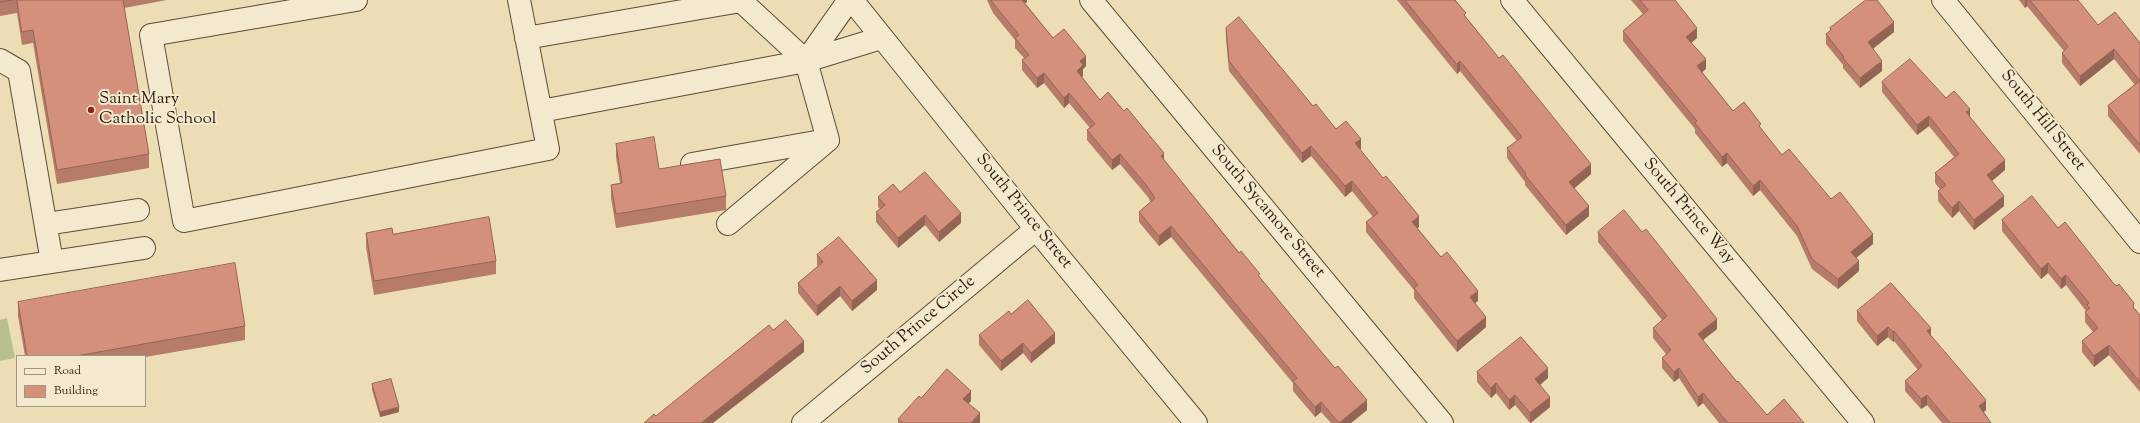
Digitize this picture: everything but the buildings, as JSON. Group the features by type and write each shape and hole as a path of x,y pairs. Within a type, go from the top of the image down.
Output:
{"street":[{"path":"356,0 151,35 184,221 548,149 519,0"},
{"path":"806,61 850,0"},
{"name":"South Prince Street","path":"850,0 1196,423"},
{"name":"South Sycamore Street","path":"1091,0 1442,423"},
{"name":"South Prince Way","path":"1512,0 1864,423"},
{"name":"South Hill Street","path":"1943,0 2140,242"},
{"path":"526,38 741,1 806,61 828,140"},
{"path":"541,111 806,61 882,38"},
{"path":"0,60 18,71 52,262"},
{"path":"692,164 828,140"},
{"path":"728,224 828,140"},
{"path":"46,224 138,210"},
{"name":"South Prince Circle","path":"803,423 1036,229"},
{"path":"0,270 144,248"}],"green space":[{"path":"7,318 15,358 0,361 0,320"}],"place":[{"name":"Saint Mary Catholic School","path":"91,110"}]}
